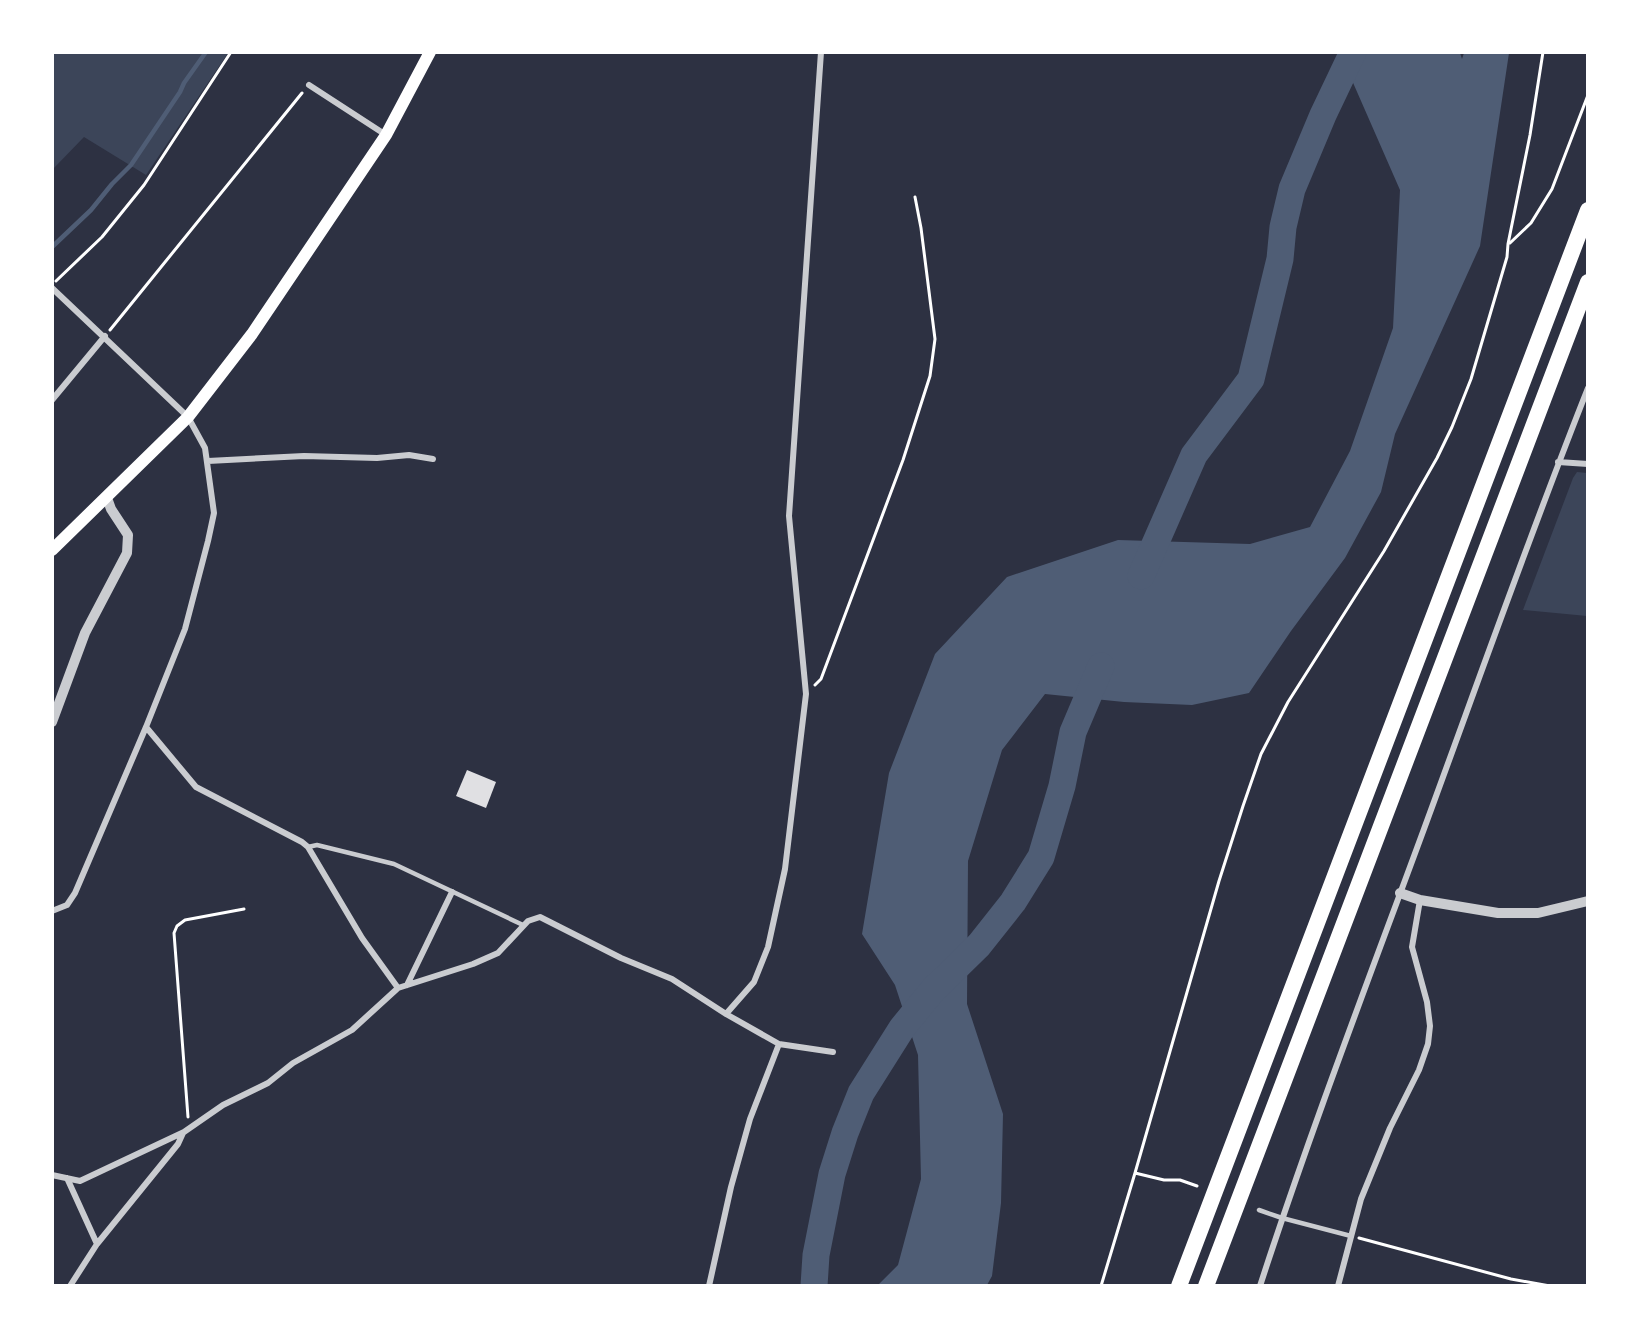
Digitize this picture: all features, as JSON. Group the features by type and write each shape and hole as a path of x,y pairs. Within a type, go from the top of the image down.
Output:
{"highway":[{"path":"1179,1286 1587,210"},
{"path":"1206,1286 1587,282"}],"main road":[{"path":"52,550 188,417 252,334 386,135 430,52"}],"street":[{"path":"726,1014 754,982 768,947 785,869 806,694 789,516 821,52"},
{"path":"309,85 386,135"},
{"path":"52,287 188,417 206,448 214,513 185,629 146,727 75,893 67,904 52,911"},
{"path":"52,400 105,336"},
{"path":"1260,1286 1282,1218 1400,893 1587,388"},
{"path":"208,461 304,456 376,458 409,455 433,459"},
{"path":"1558,462 1587,464"},
{"path":"52,722 85,633 127,553 128,535 111,509 107,498"},
{"path":"146,727 196,787 308,847 362,938 398,988"},
{"path":"407,985 452,892"},
{"path":"1400,893 1420,900 1498,912 1538,913 1587,901"},
{"path":"1338,1286 1361,1199 1390,1128 1419,1070 1428,1044 1430,1026 1427,1002 1412,947 1420,900"},
{"path":"52,1175 81,1181 186,1130 223,1105 268,1083 293,1063 352,1030 398,988 473,964 498,953 528,921 540,917 621,958 672,979 726,1014 779,1044 833,1052"},
{"path":"709,1286 731,1187 750,1119 779,1044"},
{"path":"70,1286 97,1244 178,1144 186,1130"},
{"path":"67,1178 97,1244"}],"lane":[{"path":"308,847 317,845 394,864 524,925"},
{"path":"1259,1210 1351,1236"}],"path":[{"path":"52,287 102,237 144,185 231,52"},
{"path":"1101,1286 1219,881 1261,754 1288,702 1384,551 1437,458 1471,379 1504,273 1543,52"},
{"path":"105,336 309,85"},
{"path":"1508,244 1531,223 1552,189 1587,95"},
{"path":"806,694 821,679 887,503 930,376 935,339 915,197"},
{"path":"186,1130 174,933 177,926 186,920 244,909"},
{"path":"1135,1173 1164,1180 1180,1180 1197,1186"},
{"path":"1351,1236 1511,1279 1550,1286"}],"shaded area":[{"path":"53,52 228,53 146,175 84,137 53,169"},
{"path":"1340,53 1460,53 1462,59 1464,53 1509,53 1480,246 1395,434 1381,492 1345,558 1249,693 1192,705 1124,702 1045,694 1002,750 968,861 967,1004 1003,1114 1001,1203 992,1276 987,1285 878,1285 898,1265 921,1179 918,1055 895,985 862,934 889,773 935,654 1007,577 1118,540 1250,544 1310,527 1350,451 1393,328 1400,190"},
{"path":"1577,472 1587,473 1587,616 1523,610 1573,478"}],"building":[{"path":"467,770 496,782 486,808 456,796"}],"waterway":[{"path":"52,247 91,210 131,165 206,52"},
{"path":"1141,576 1194,455 1251,379 1280,259 1283,227 1292,189 1353,52"},
{"path":"814,1286 816,1255 832,1174 861,1093 902,1028 933,990 979,945 1013,902 1041,857 1062,786 1073,732 1101,666"}]}
